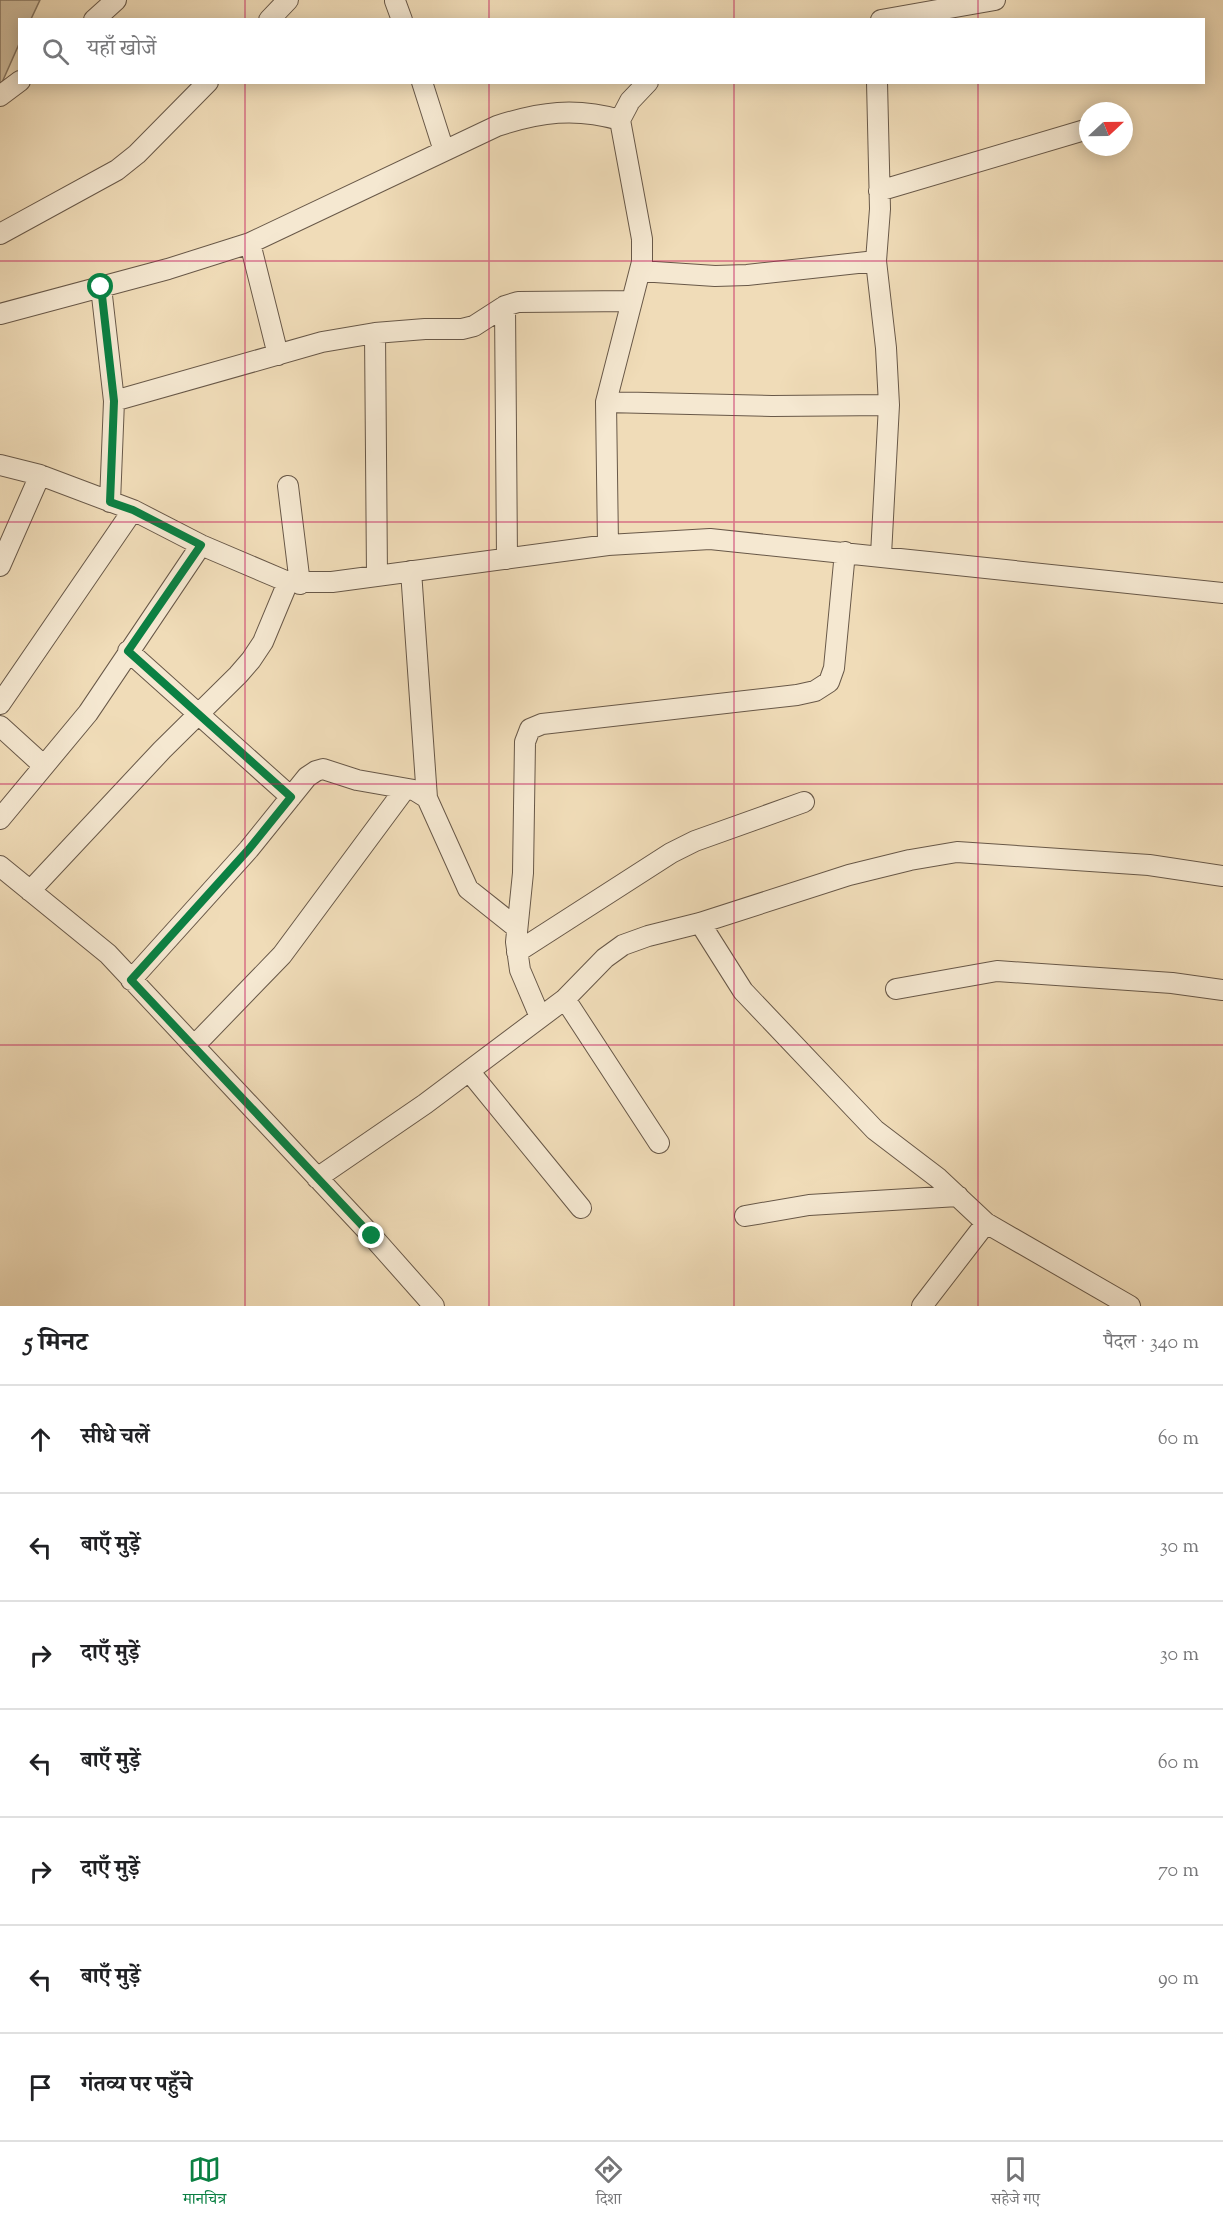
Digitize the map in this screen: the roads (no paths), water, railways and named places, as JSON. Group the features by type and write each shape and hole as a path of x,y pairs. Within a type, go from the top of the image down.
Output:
{"street":[{"path":"96,18 116,0"},
{"path":"271,18 288,0"},
{"path":"396,0 401,18"},
{"path":"892,18 995,0"},
{"path":"0,96 18,82"},
{"path":"0,234 117,170 137,154 206,84"},
{"path":"423,84 444,151"},
{"path":"608,545 606,402 642,262 642,239 620,120 630,101 646,84"},
{"path":"877,84 879,191 876,261 886,348 889,405 881,555"},
{"path":"0,314 168,269 250,243 497,126 546,113 595,113 620,120"},
{"path":"879,191 1079,132"},
{"path":"250,243 278,355"},
{"path":"640,271 715,276 747,275 876,261"},
{"path":"101,287 114,401 110,502"},
{"path":"114,401 322,342 375,333 462,329 484,321 506,306 518,302 632,300"},
{"path":"506,306 507,559"},
{"path":"375,333 377,576"},
{"path":"606,402 772,406 889,405"},
{"path":"0,465 40,475 133,510 201,545 294,583 377,576 608,545 710,538 1223,593"},
{"path":"0,566 40,475"},
{"path":"30,891 162,750 238,675 263,642 294,583 288,486"},
{"path":"0,704 133,510"},
{"path":"0,819 88,712 201,545"},
{"path":"540,1017 520,970 516,942 523,873 525,741 530,729 543,724 728,704 815,690 828,682 834,668 845,552"},
{"path":"411,571 427,798 468,889 517,928"},
{"path":"128,651 291,797"},
{"path":"0,726 44,766"},
{"path":"131,980 249,849 307,777 316,771 323,769 357,780 421,793 427,798"},
{"path":"194,1046 282,955 405,789"},
{"path":"517,952 671,853 695,841 804,802"},
{"path":"317,1178 425,1104 565,999 605,958 623,945 648,936 700,923 849,875 910,860 957,852 1149,865 1223,876"},
{"path":"0,866 108,954 434,1306"},
{"path":"700,923 743,991 874,1130 938,1178 986,1223 1130,1306"},
{"path":"896,989 997,971 1172,982 1223,990"},
{"path":"565,999 660,1143"},
{"path":"469,1071 581,1208"},
{"path":"745,1216 809,1205 958,1196"},
{"path":"922,1306 986,1223"}]}
